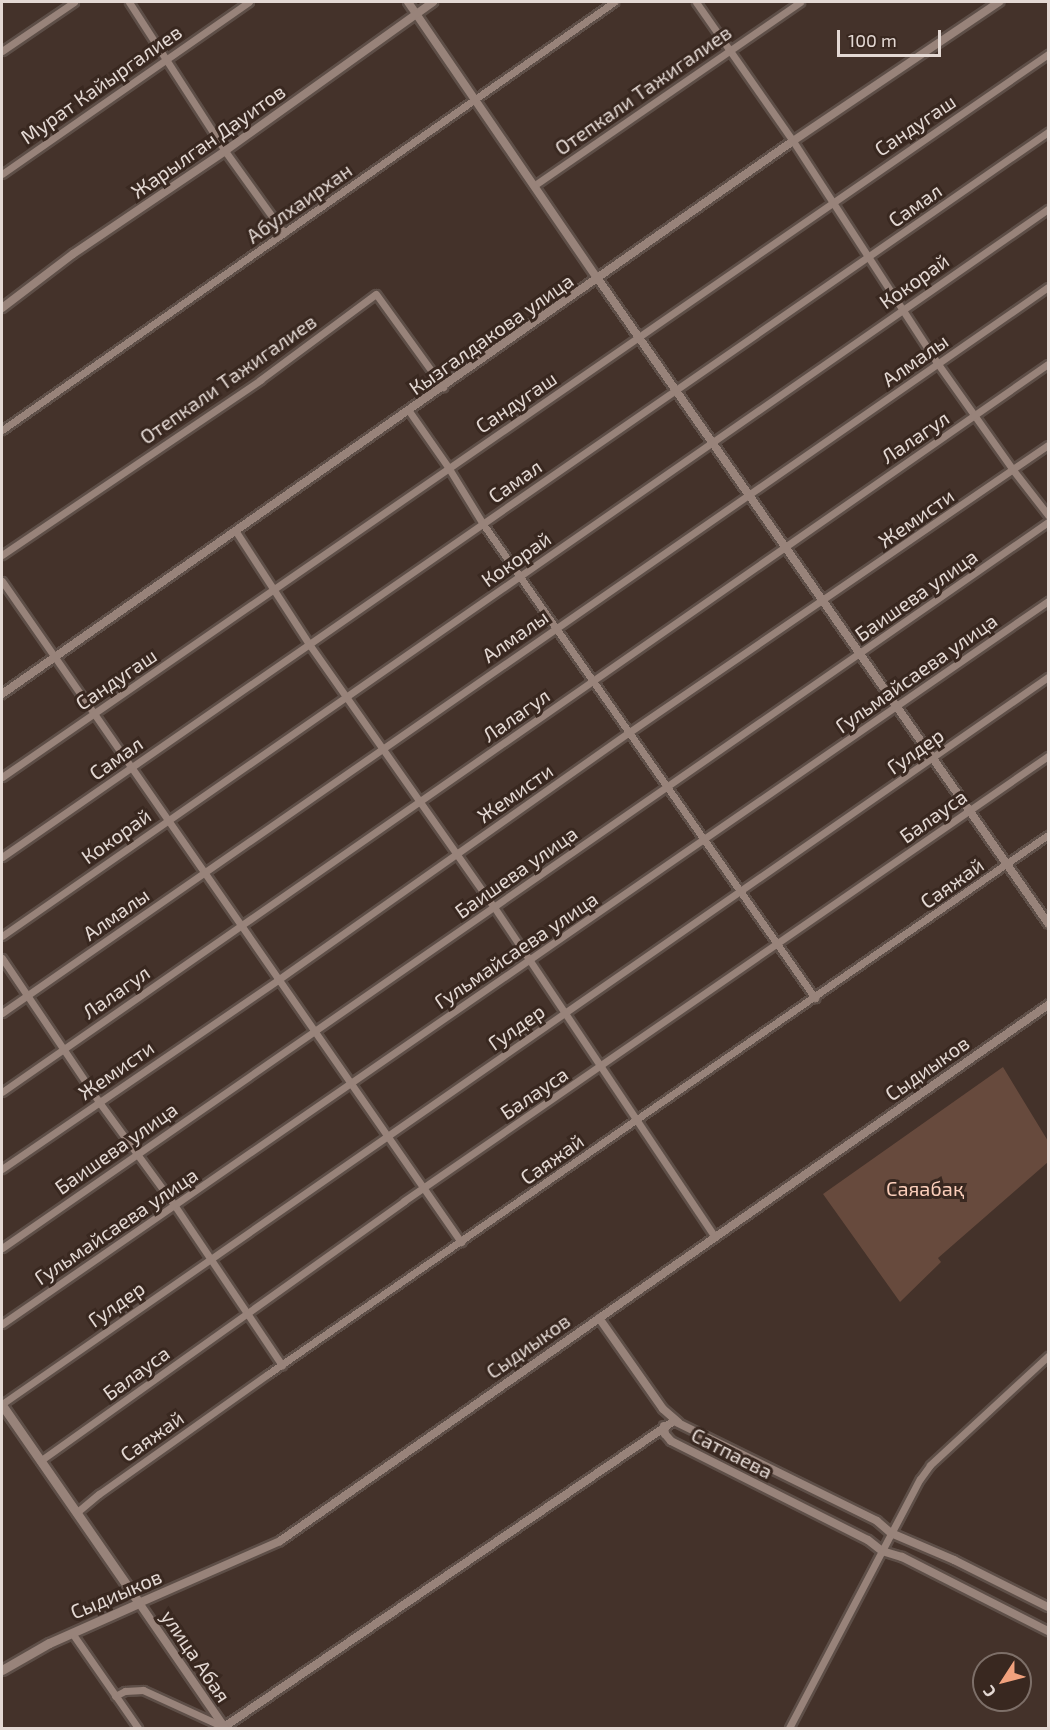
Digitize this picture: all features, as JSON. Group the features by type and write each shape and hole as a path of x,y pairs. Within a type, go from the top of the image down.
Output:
{"main road":[{"path":"2,1405 140,1603"},
{"name":"Сыдиыков","path":"2,1670 28,1654 140,1603"}],"street":[{"path":"2,51 74,2"},
{"path":"129,2 225,151 284,234"},
{"name":"Мурат Кайыргалиев","path":"2,174 249,2"},
{"path":"408,2 639,339 1048,923"},
{"name":"Жарылган Дауитов","path":"2,308 73,255 225,151 433,2"},
{"name":"Абулхаирхан","path":"2,430 614,2"},
{"path":"696,2 793,141 938,364 1048,515"},
{"name":"Отепкали Тажигалиев","path":"535,185 800,2"},
{"name":"Кызгалдакова улица","path":"2,694 793,141 999,2"},
{"name":"Сандугаш","path":"2,777 273,591 448,467 639,339 833,201 1048,54"},
{"name":"Самал","path":"2,858 1048,132"},
{"name":"Кокорай","path":"2,936 711,441 1048,209"},
{"name":"Алмалы","path":"2,1013 1048,288"},
{"name":"Отепкали Тажигалиев","path":"2,555 260,380 376,294 443,387"},
{"name":"Лалагул","path":"2,1092 1048,364"},
{"path":"409,411 519,577 815,998"},
{"name":"Жемисти","path":"2,1169 279,979 628,733 824,602 1048,445"},
{"name":"Баишева улица","path":"2,1248 1048,522"},
{"path":"235,530 273,591 381,750 494,907 715,1237"},
{"path":"2,581 132,766 166,821 242,924 350,1084 461,1242"},
{"name":"Гульмайсаева улица","path":"2,1324 704,841 1048,601"},
{"name":"Гулдер","path":"2,1405 1048,677"},
{"name":"Балауса","path":"40,1461 422,1188 1048,756"},
{"name":"Саяжай","path":"76,1513 99,1494 282,1365 1048,835"},
{"path":"2,958 99,1102 175,1206 282,1365"},
{"name":"Сыдиыков","path":"140,1603 280,1541 1048,1005"},
{"path":"600,1318 663,1409 678,1422"},
{"path":"789,1728 891,1533 930,1465 1048,1356"},
{"path":"115,1696 125,1691 143,1690 225,1728 665,1425 663,1409"},
{"name":"Сатпаева","path":"1048,1607 954,1560 891,1533 877,1521 678,1422 665,1425 665,1434 671,1441 868,1540 882,1551 902,1557 1048,1631"},
{"path":"647,1437 660,1436 671,1441"},
{"name":"улица Абая","path":"140,1603 225,1728"},
{"path":"72,1633 138,1728"}],"green space":[{"name":"Саяабақ","path":"1003,1067 1048,1141 1048,1162 938,1258 941,1262 900,1302 823,1194"}]}
